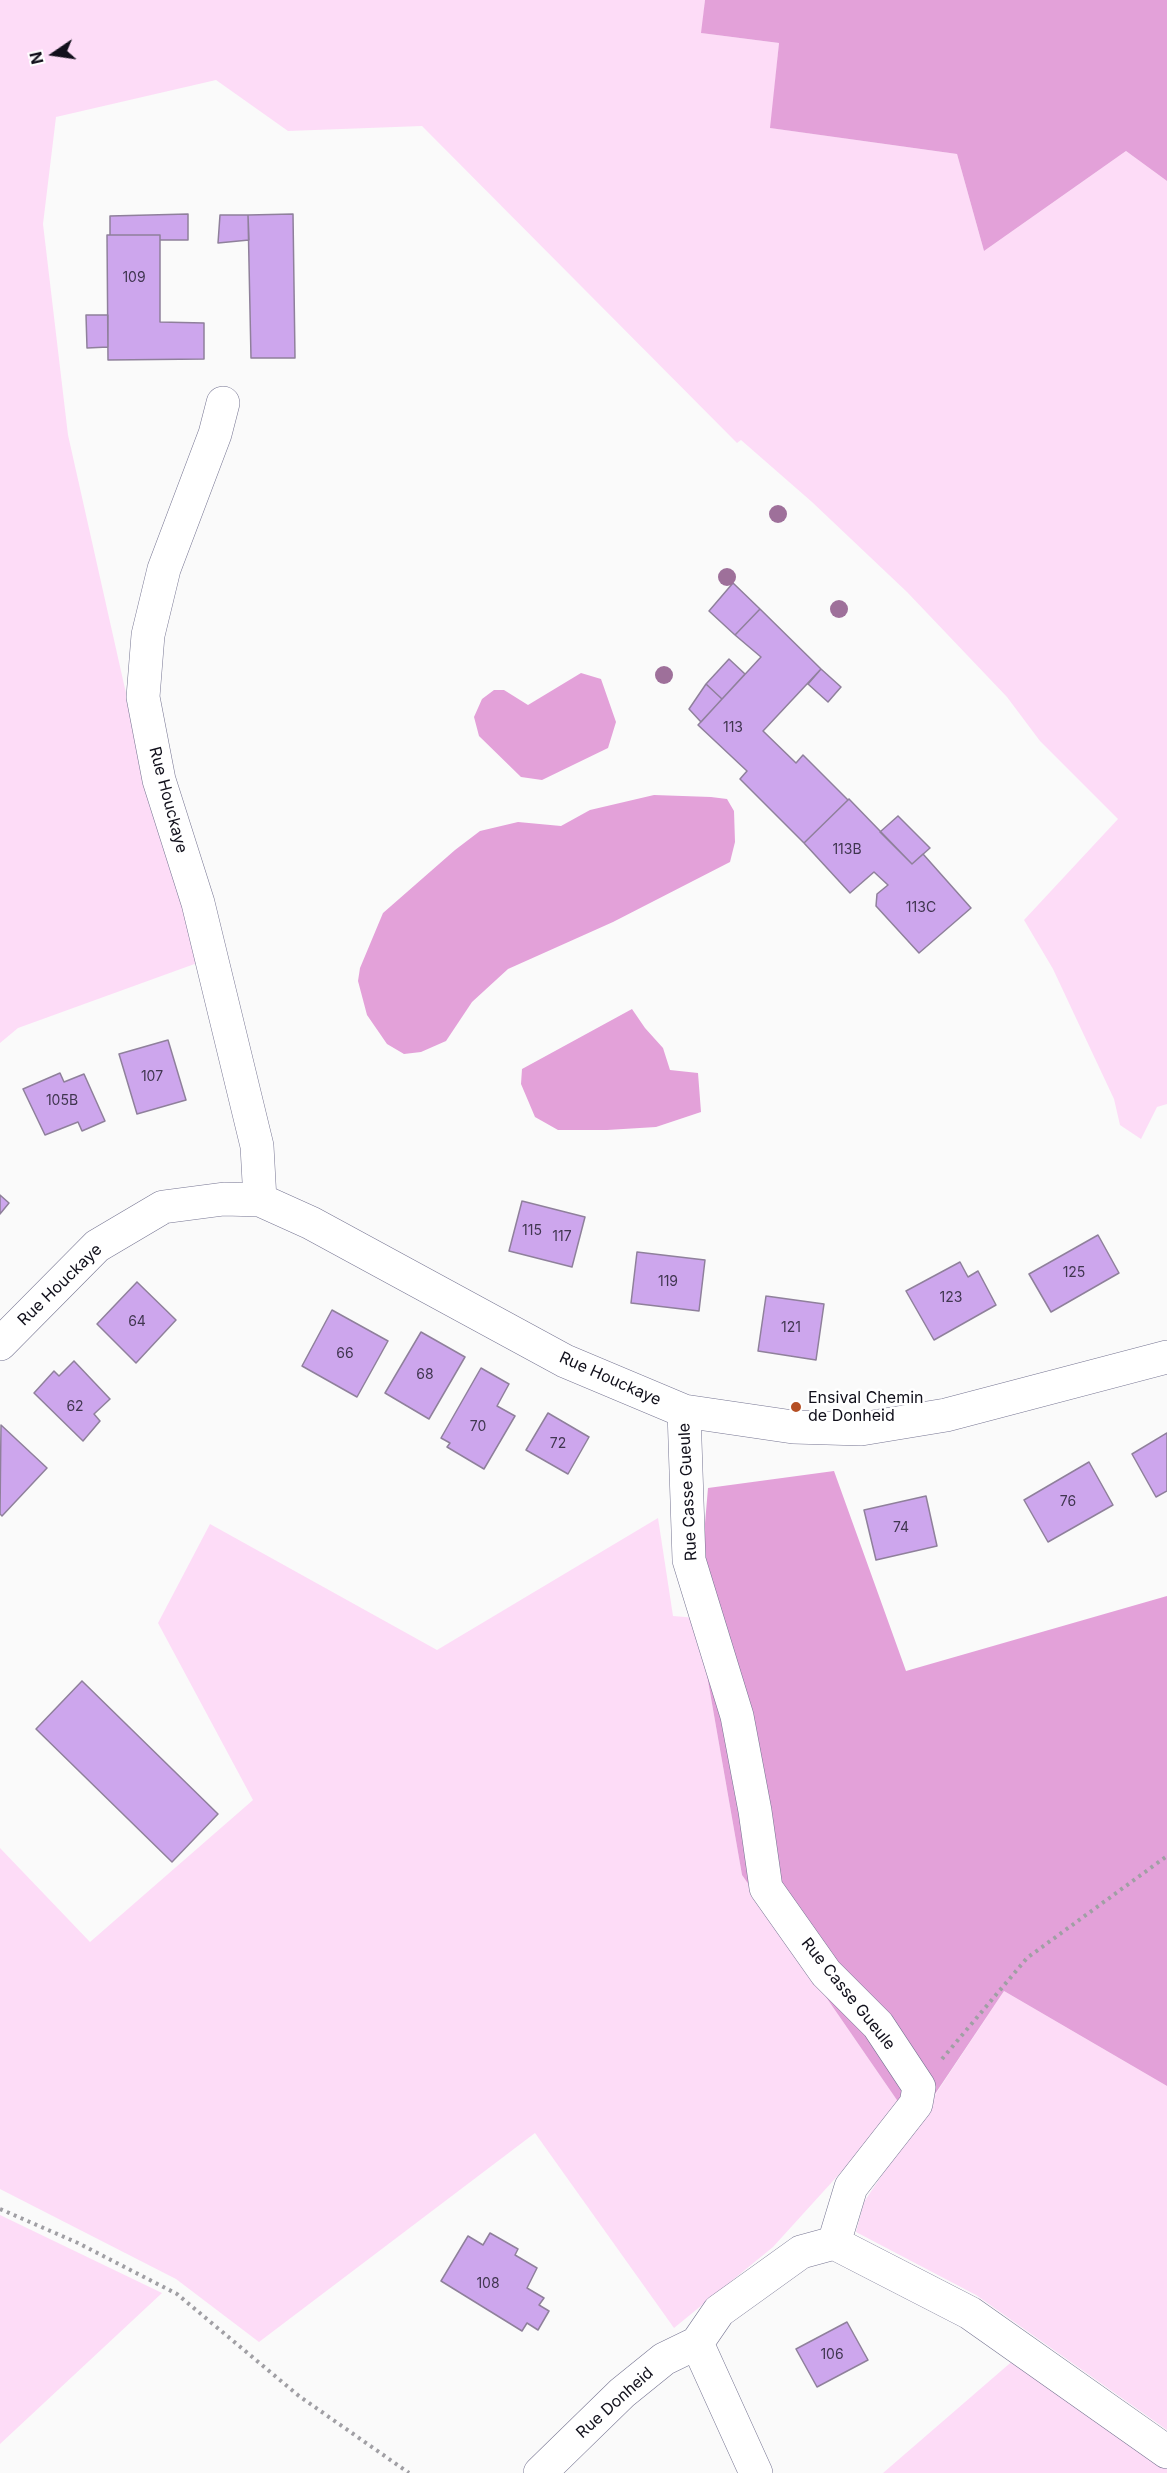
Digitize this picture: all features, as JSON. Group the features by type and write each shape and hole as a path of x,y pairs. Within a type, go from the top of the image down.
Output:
{"street":[{"name":"Rue Houckaye","path":"223,403 215,434 164,569 148,635 143,697 159,780 198,903 257,1146 260,1200"},
{"name":"Rue Houckaye","path":"0,1344 97,1246 163,1207 224,1199 260,1200 311,1223 565,1361 684,1411 793,1427 861,1429 946,1414 1167,1357"},
{"name":"Rue Casse Gueule","path":"684,1411 689,1560 737,1716 766,1888 826,1973 878,2025 919,2086"},
{"path":"919,2086 916,2104 851,2187 834,2243 970,2313 1167,2452"},
{"name":"Rue Donheid","path":"540,2473 622,2393 664,2359 697,2343 719,2311 801,2252 834,2243"},
{"path":"697,2343 756,2473"}],"path":[{"path":"919,2086 1027,1958 1167,1856"},
{"path":"0,2209 78,2243 177,2294 299,2396 409,2473"}],"shaded area":[{"path":"0,0 705,0 702,33 779,43 771,128 957,154 984,251 1126,151 1167,181 1167,1104 1157,1107 1141,1139 1120,1125 1114,1099 1053,969 1024,920 1118,819 1040,741 1007,697 907,592 812,502 741,440 737,443 422,126 288,131 216,80 56,117 43,224 68,435 132,720 200,962 18,1028 0,1043"},
{"path":"705,0 1167,0 1167,181 1126,151 984,251 957,154 770,128 779,43 701,33"},
{"path":"581,673 601,679 616,722 608,748 542,780 521,777 479,736 474,717 482,699 494,690 504,690 528,705"},
{"path":"654,795 727,799 734,811 735,842 730,862 613,922 508,969 472,1002 446,1041 421,1052 404,1054 387,1044 367,1015 358,981 360,968 383,913 480,831 518,822 561,826 590,810"},
{"path":"632,1009 663,1048 670,1070 698,1073 701,1112 656,1127 607,1130 558,1130 535,1117 521,1084 522,1069"},
{"path":"834,1471 906,1671 1167,1596 1167,2086 1004,1991 933,2097 901,2106 742,1875 697,1618 708,1488"},
{"path":"658,1518 673,1616 697,1618 742,1875 901,2106 773,2247 674,2328 535,2133 259,2342 176,2279 0,2189 0,1848 90,1942 253,1800 158,1623 210,1524 437,1650"},
{"path":"1004,1991 1167,2086 1167,2430 976,2295 856,2232 864,2202"},
{"path":"0,2215 162,2293 0,2444"},
{"path":"1016,2358 1167,2467 1167,2473 883,2473"}],"building":[{"path":"188,214 188,240 160,240 160,235 110,235 110,216"},
{"path":"293,214 295,358 251,358 248,215"},
{"path":"220,215 248,215 249,240 218,243"},
{"path":"107,235 160,235 160,322 204,323 204,359 108,360"},
{"path":"86,315 108,315 108,347 87,348"},
{"path":"733,583 760,609 735,635 709,611"},
{"path":"760,609 821,669 763,731 796,763 803,755 848,800 804,843 740,779 747,771 698,725 761,657 735,635"},
{"path":"729,659 745,674 722,699 706,684"},
{"path":"821,669 841,687 828,702 808,684"},
{"path":"706,684 722,699 701,722 689,709"},
{"path":"849,799 912,864 923,854 971,908 919,953 876,906 877,894 888,885 874,872 850,893 804,843"},
{"path":"898,816 930,848 912,864 880,832"},
{"path":"168,1040 186,1100 137,1114 119,1054"},
{"path":"60,1073 64,1082 84,1074 105,1121 82,1131 78,1122 45,1135 23,1089"},
{"path":"0,1195 9,1203 0,1214"},
{"path":"522,1201 585,1217 572,1267 509,1251"},
{"path":"1098,1235 1119,1273 1051,1312 1029,1274"},
{"path":"637,1252 705,1260 699,1311 631,1303"},
{"path":"960,1262 968,1277 978,1271 996,1305 934,1340 906,1291"},
{"path":"137,1282 176,1320 136,1363 97,1324"},
{"path":"766,1296 824,1304 816,1360 758,1351"},
{"path":"332,1310 388,1341 357,1397 302,1366"},
{"path":"421,1332 465,1357 429,1419 385,1393"},
{"path":"74,1361 110,1399 94,1414 100,1421 83,1441 34,1393 54,1371 59,1376"},
{"path":"481,1368 509,1384 497,1406 515,1416 484,1469 447,1447 450,1443 441,1438"},
{"path":"548,1413 589,1437 568,1474 526,1450"},
{"path":"1,1425 47,1468 2,1516 0,1514"},
{"path":"1167,1433 1167,1491 1156,1497 1132,1454"},
{"path":"1089,1462 1113,1505 1048,1542 1024,1500"},
{"path":"926,1496 937,1546 876,1560 864,1510"},
{"path":"82,1681 218,1814 172,1862 36,1729"},
{"path":"490,2233 518,2249 515,2255 537,2268 527,2288 544,2298 539,2305 549,2311 538,2330 527,2323 522,2331 441,2281 468,2236 483,2245"},
{"path":"847,2322 868,2360 817,2387 796,2349"}],"place":[{"name":"Ensival Chemin de Donheid","path":"796,1407"}]}
